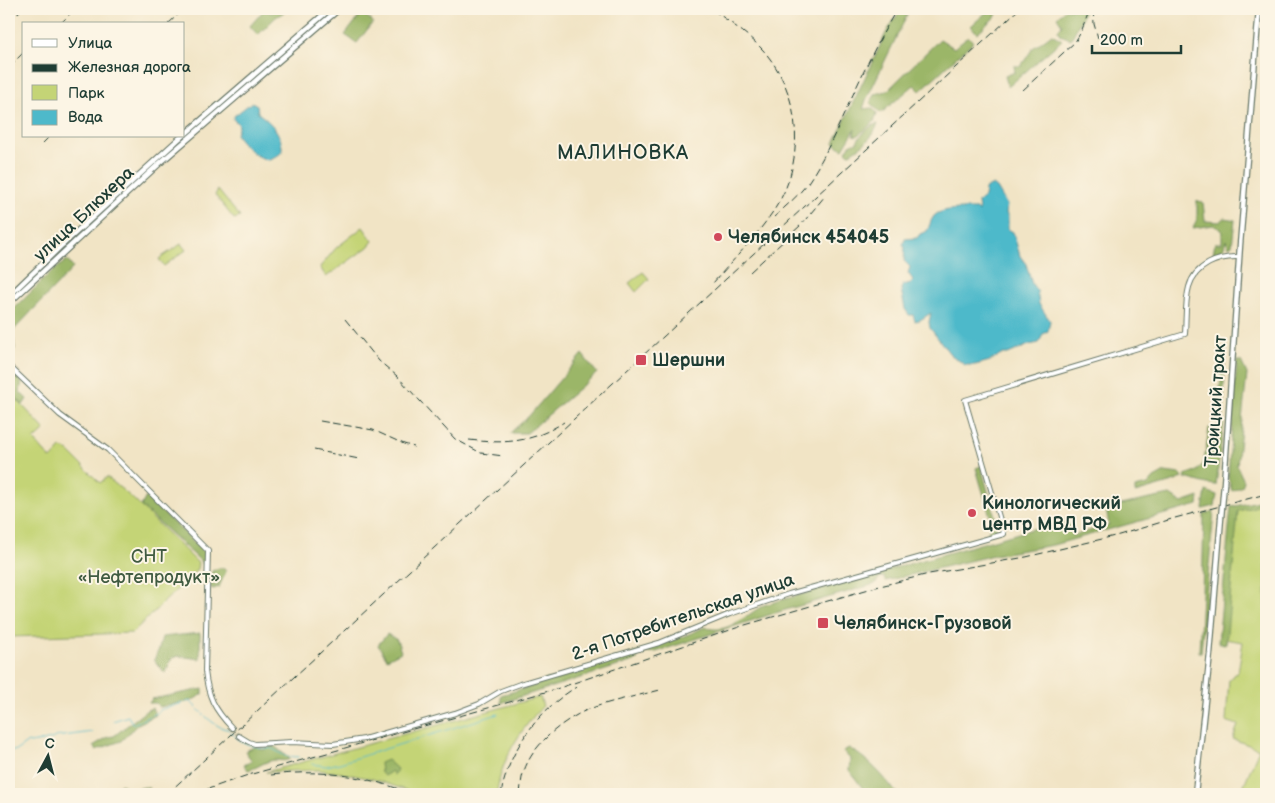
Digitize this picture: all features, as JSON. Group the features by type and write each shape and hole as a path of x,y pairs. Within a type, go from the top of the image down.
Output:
{"main road":[{"name":"улица Блюхера","path":"9,303 330,9"},
{"name":"улица Блюхера","path":"185,133 339,9"},
{"name":"Троицкий тракт","path":"1195,794 1224,484 1239,257 1259,9"},
{"name":"улица Блюхера","path":"9,296 69,238 180,138"}],"street":[{"name":"2-я Потребительская улица","path":"239,736 255,744 292,742 333,744 364,739 455,713 479,704 501,691 520,684 660,643 762,603 868,571 1004,534 965,400 1185,334 1188,291 1193,276 1212,261 1225,257 1239,257"},
{"path":"9,366 60,415 108,450 208,551 206,687 214,707 232,728"}],"green space":[{"path":"276,9 289,9 276,17 258,35 250,26 264,10 272,13"},
{"path":"901,9 910,9 863,109 872,108 877,113 874,122 857,136 854,135 855,129 843,149 834,143 886,33"},
{"path":"990,9 998,9 996,16 977,33 971,26"},
{"path":"1065,9 1085,9 1071,39 1060,35 1058,30 1062,25 1057,17"},
{"path":"362,13 373,22 357,43 345,35"},
{"path":"1052,34 1062,40 1008,87 1005,76 1015,72 1014,66 1021,66 1033,48"},
{"path":"968,36 973,42 920,91 914,85 881,113 870,103 875,94 887,91 940,39 954,48"},
{"path":"878,124 873,134 863,145 849,154 846,151 850,145 857,142 860,136 872,126"},
{"path":"218,190 240,217 234,219 215,195"},
{"path":"1197,201 1203,202 1205,221 1220,222 1225,218 1235,220 1232,245 1229,247 1226,240 1223,250 1220,249 1218,254 1213,255 1215,243 1222,243 1222,230 1213,225 1193,228 1197,219"},
{"path":"363,227 373,241 368,247 326,277 320,267 336,248"},
{"path":"181,244 186,250 164,266 159,259"},
{"path":"67,260 73,268 11,333 15,349 9,352 9,314 48,275"},
{"path":"643,272 649,279 636,292 629,283"},
{"path":"1225,350 1223,429 1216,485 1185,478 1185,475 1197,471 1204,463 1209,428 1217,428 1223,351"},
{"path":"582,354 597,373 527,433 510,433 529,416"},
{"path":"1237,361 1241,361 1247,374 1237,466 1244,481 1242,486 1232,491 1228,477"},
{"path":"9,369 22,381 20,392 27,399 23,405 9,391"},
{"name":"СНТ «Нефтепродукт»","path":"9,391 45,430 34,440 51,459 61,448 67,450 100,483 107,477 132,498 198,563 197,569 193,574 132,633 9,637"},
{"path":"981,466 997,524 996,531 989,533 988,530 993,527 976,468"},
{"path":"1165,472 1180,474 1182,477 1176,481 1135,493 1135,488 1148,485 1154,478"},
{"path":"1206,491 1217,495 1215,506 1203,509"},
{"path":"1170,495 1182,503 1199,497 1198,505 1053,545 994,555 885,581 884,577 880,577 875,584 775,613 656,652 638,654 637,660 501,703 501,695 533,686 547,679 558,679 570,673 580,673 589,667 596,668 600,664 666,643 705,627 721,629 728,627 764,605 1068,519 1073,536 1109,525 1106,508"},
{"path":"146,497 205,552 205,565 141,506"},
{"path":"1263,500 1265,504 1238,511 1226,644 1218,643 1231,507"},
{"path":"1266,500 1266,794 1240,794 1259,749 1233,739 1238,725 1226,721 1229,679 1238,672 1243,642 1224,639 1236,511"},
{"path":"1214,511 1201,652 1199,652 1204,514"},
{"path":"223,568 226,571 219,587 213,589 210,587 211,584 217,585 220,579 218,577 215,580 211,579 212,571"},
{"path":"200,633 200,659 179,656 172,658 165,673 154,660 162,637"},
{"path":"387,634 397,640 401,652 387,659 378,645"},
{"path":"203,689 203,694 191,701 159,707 156,703 149,703 152,699"},
{"path":"540,697 543,706 512,747 502,770 497,794 417,794 373,779 341,773 318,770 266,772"},
{"path":"152,708 156,715 138,724 121,741 96,750 93,746 108,737 114,736"},
{"path":"273,745 290,759 271,761 248,770 244,765 252,761 245,751 257,746 263,750"},
{"path":"849,748 875,768 897,794 867,794 849,770 850,759 843,751"},
{"path":"387,760 397,769 394,775 392,771 384,776 381,773 380,763"},
{"path":"121,784 130,790 149,788 146,794 110,794"}],"water":[{"path":"252,102 257,105 258,113 272,125 281,140 282,152 272,159 263,159 254,154 236,134 239,125 233,119 234,116"},
{"path":"993,185 997,188 1007,205 1008,229 1013,232 1020,256 1026,264 1032,284 1037,291 1039,304 1050,321 1048,331 1043,334 1039,343 1003,354 990,361 975,365 965,365 950,354 930,328 931,313 915,321 913,315 909,315 905,309 901,289 903,285 911,283 913,280 908,273 910,267 904,261 905,246 903,245 905,239 917,238 920,234 927,231 937,213 960,209 976,209 979,212 978,202 984,197 985,189"}],"waterway":[{"path":"113,721 128,716 133,724 162,709 190,701 218,726 228,729 241,742 273,749 285,756 299,757"},
{"path":"312,764 326,766 340,763 498,714"},
{"path":"9,752 17,750 28,742 93,732"}],"tunnel":[{"path":"232,728 239,736"}],"railway":[{"path":"9,22 22,9"},
{"path":"62,22 75,9"},
{"path":"170,22 184,9"},
{"path":"712,9 757,44 776,68 786,87 792,108 795,130 795,151 791,173 783,194 772,213 744,249 713,283"},
{"path":"774,217 807,184 818,167 897,9"},
{"path":"167,794 1019,9"},
{"path":"1023,90 1075,42 1090,9"},
{"path":"1093,9 1094,24 1098,38"},
{"path":"9,67 22,54"},
{"path":"42,144 48,138"},
{"path":"750,272 801,225 825,196"},
{"path":"345,319 379,361 397,376 455,439 481,453 503,456"},
{"path":"320,421 373,430 414,447"},
{"path":"469,440 506,442 529,438 564,422"},
{"path":"314,450 359,459"},
{"path":"194,794 245,776 556,689 745,625 876,587 929,574 1026,557 1119,535 1266,494"},
{"path":"501,794 511,761 528,732 551,706 578,686"},
{"path":"520,794 522,777 528,761 534,751 559,726 589,709 660,690"},
{"path":"271,775 289,773 342,775 377,782 411,794"}],"place":[{"name":"Челябинск 454045","path":"718,237"},
{"name":"Шершни","path":"641,360"},
{"name":"Кинологический центр МВД РФ","path":"972,513"},
{"name":"Челябинск-Грузовой","path":"823,623"}],"district":[{"name":"МАЛИНОВКА","path":"623,153"}]}
